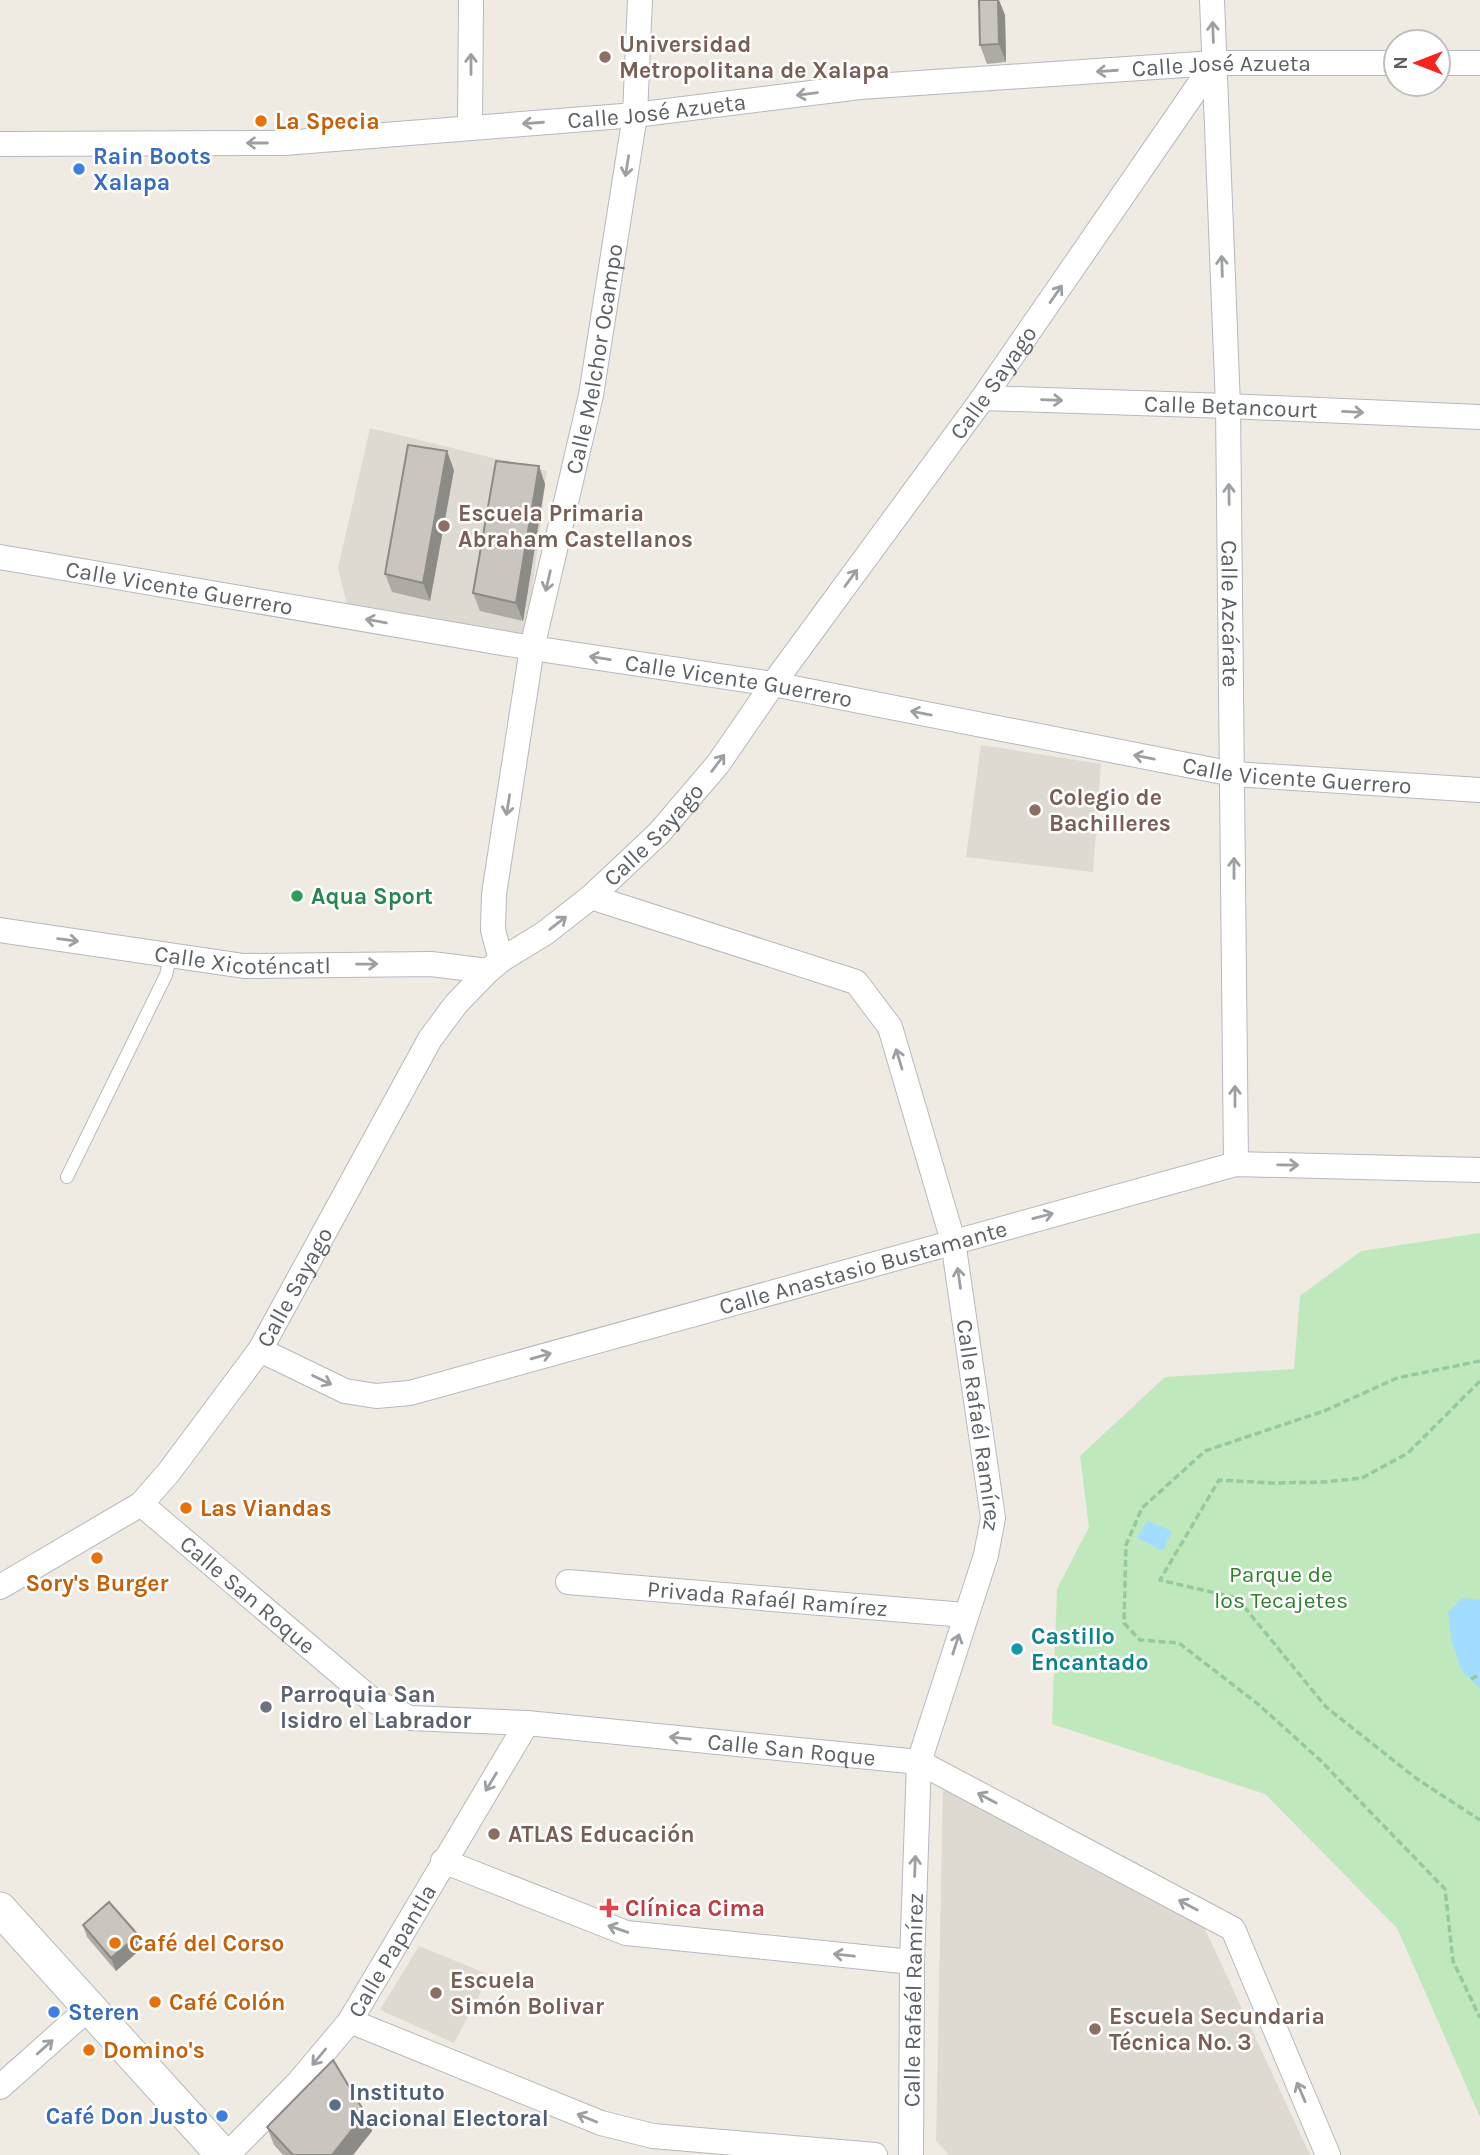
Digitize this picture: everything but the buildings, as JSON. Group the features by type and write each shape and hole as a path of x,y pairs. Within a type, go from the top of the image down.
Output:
{"main road":[{"path":"0,1909 225,2155"}],"street":[{"path":"470,128 471,0"},
{"name":"Calle Melchor Ocampo","path":"495,965 494,894 532,648 591,395 635,115 640,0"},
{"path":"1212,0 1214,63"},
{"path":"1452,63 1480,62"},
{"name":"Calle José Azueta","path":"0,144 284,143 635,115 860,88 1214,63 1382,63"},
{"name":"Calle Sayago","path":"0,1587 141,1504 169,1472 260,1350 430,1039 456,1004 495,965 545,933 592,897 659,833 718,764 773,684 984,398 1214,63"},
{"name":"Calle Azcárate","path":"1214,63 1228,406 1236,1164"},
{"name":"Calle Betancourt","path":"984,398 1480,418"},
{"name":"Calle Vicente Guerrero","path":"0,557 532,648 773,684 1233,774 1480,790"},
{"name":"Calle Rafaél Ramírez","path":"592,897 856,982 890,1027 953,1241 993,1518 986,1555 919,1762 912,1962 911,2155"},
{"name":"Calle Xicoténcatl","path":"0,930 244,966 495,965"},
{"name":"Calle Anastasio Bustamante","path":"260,1350 345,1391 376,1396 410,1393 1236,1164 1480,1170"},
{"name":"Calle San Roque","path":"141,1504 372,1700 410,1718 527,1723 919,1762 1233,1929 1328,2155"},
{"name":"Privada Rafaél Ramírez","path":"568,1582 965,1615"},
{"name":"Calle Papantla","path":"225,2155 298,2083 350,2021 527,1723"},
{"path":"443,1861 626,1933 912,1962"},
{"path":"0,2087 90,2007"},
{"path":"350,2021 601,2123 648,2146 875,2155"}],"lane":[{"path":"66,1177 166,975 172,954"}],"path":[{"path":"1480,1361 1397,1378 1324,1411 1205,1451 1142,1508 1126,1545 1123,1588 1124,1623 1140,1640 1179,1643 1259,1704 1320,1760 1445,1889 1453,1961 1480,2018"},
{"path":"1480,1381 1408,1453 1362,1478 1272,1483 1219,1479 1160,1580 1237,1598 1326,1707 1417,1779 1480,1820"},
{"path":"1471,1679 1477,1676"}],"shaded area":[{"name":"Escuela Primaria Abraham Castellanos","path":"370,428 547,471 526,639 348,609 338,568"},
{"name":"Colegio de Bachilleres","path":"981,745 1101,764 1093,872 966,857"},
{"name":"Escuela Secundaria Técnica No. 3","path":"943,1782 1199,1916 1310,2155 949,2155 936,2141"},
{"name":"Escuela Simón Bolivar","path":"419,1946 490,1975 454,2043 380,2010"}],"green space":[{"name":"Parque de los Tecajetes","path":"1480,1233 1480,2117 1397,1928 1265,1794 1052,1724 1057,1589 1089,1527 1080,1456 1165,1377 1294,1369 1300,1296 1361,1251"}],"water":[{"path":"1147,1521 1172,1531 1163,1551 1137,1538"},
{"path":"1463,1598 1480,1600 1480,1689 1461,1669 1452,1642 1448,1612"}],"place":[{"name":"Universidad Metropolitana de Xalapa","path":"605,57"},
{"name":"La Specia","path":"261,121"},
{"name":"Rain Boots Xalapa","path":"79,169"},
{"name":"Escuela Primaria Abraham Castellanos","path":"444,526"},
{"name":"Colegio de Bachilleres","path":"1035,810"},
{"name":"Aqua Sport","path":"297,896"},
{"name":"Las Viandas","path":"186,1508"},
{"name":"Sory's Burger","path":"97,1558"},
{"name":"Castillo Encantado","path":"1017,1649"},
{"name":"Parroquia San Isidro el Labrador","path":"266,1707"},
{"name":"ATLAS Educación","path":"494,1834"},
{"name":"Clínica Cima","path":"609,1908"},
{"name":"Café del Corso","path":"115,1943"},
{"name":"Escuela Simón Bolivar","path":"436,1993"},
{"name":"Café Colón","path":"155,2002"},
{"name":"Steren","path":"54,2012"},
{"name":"Escuela Secundaria Técnica No. 3","path":"1095,2029"},
{"name":"Domino's","path":"89,2050"},
{"name":"Instituto Nacional Electoral","path":"335,2105"},
{"name":"Café Don Justo","path":"222,2116"}]}
